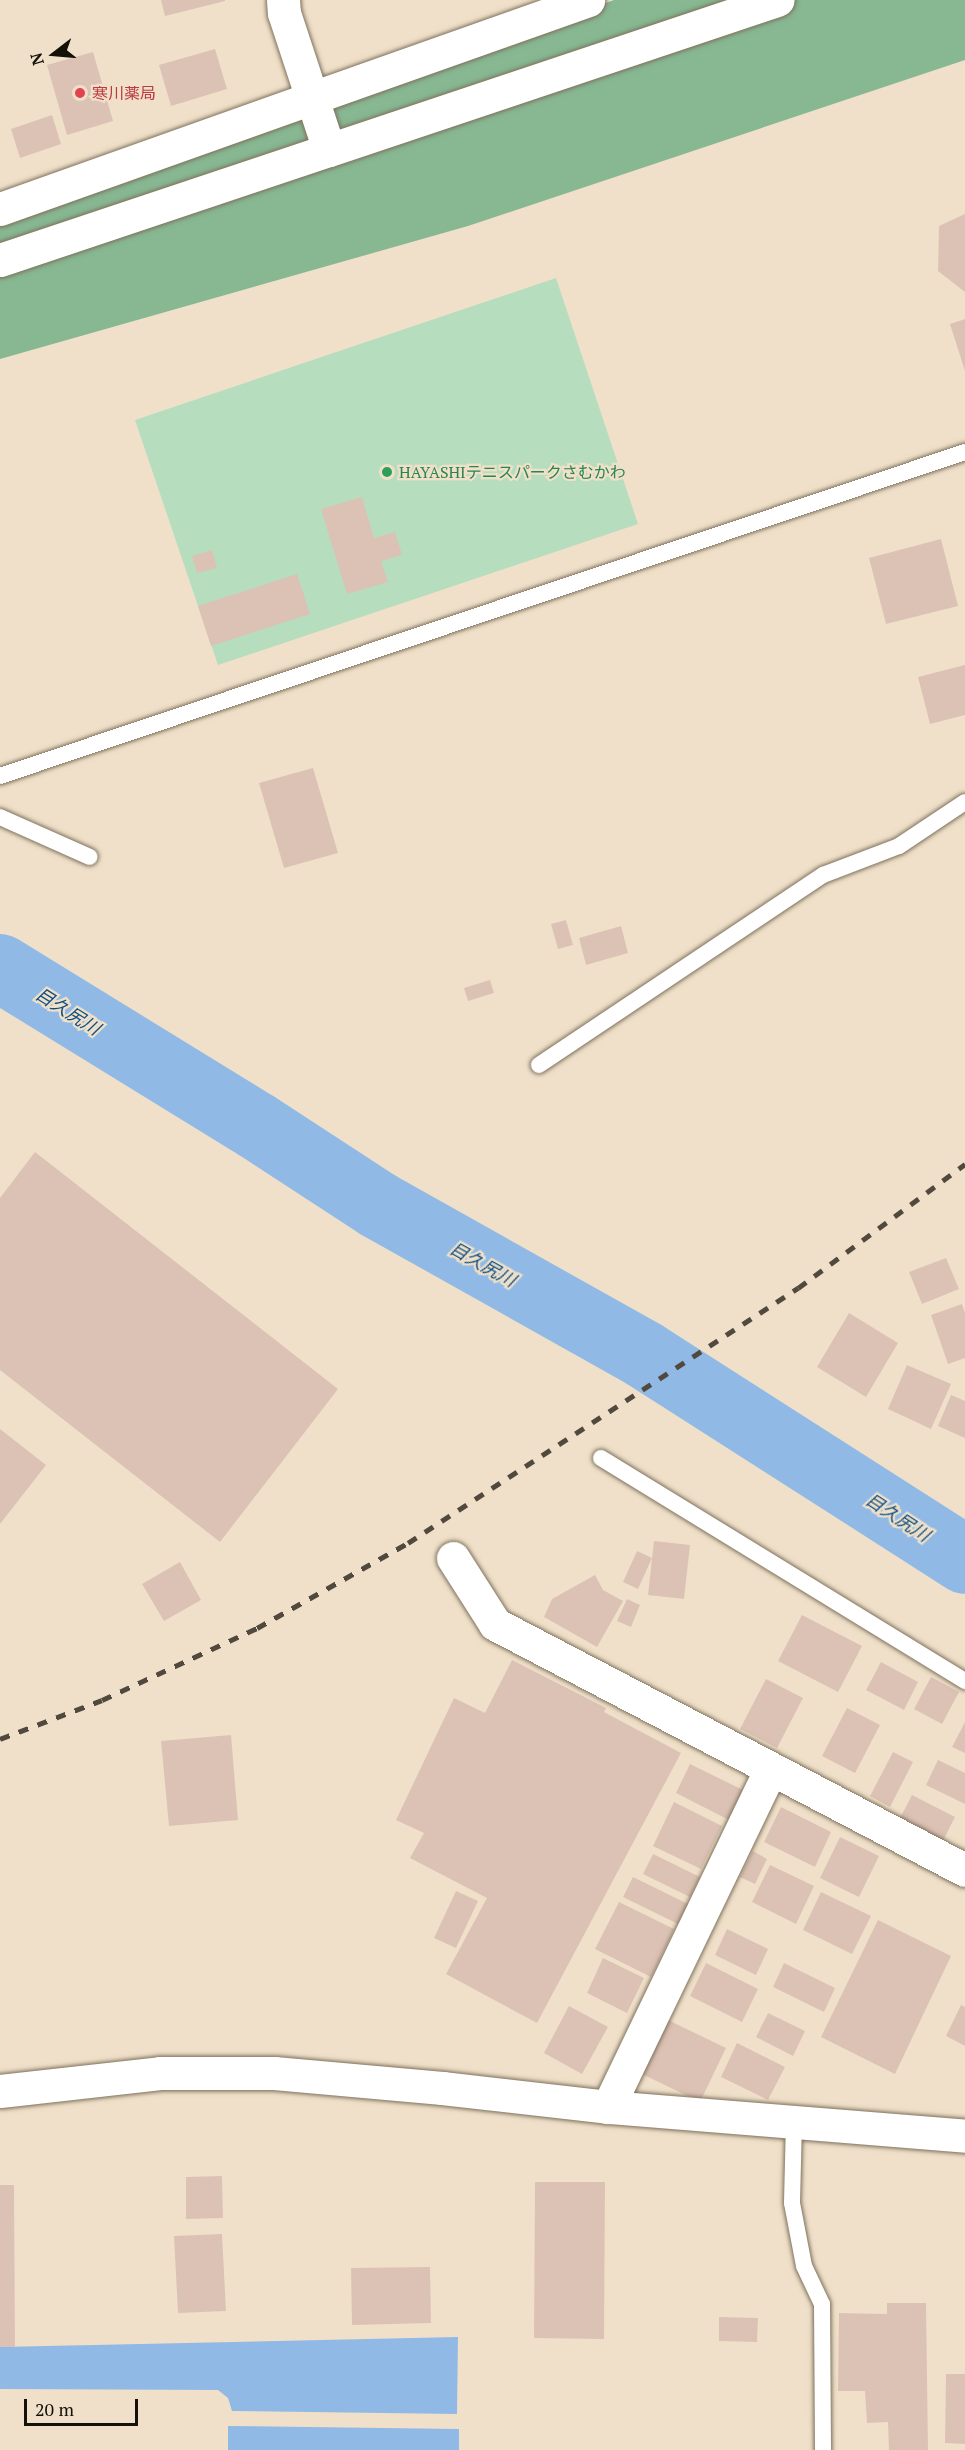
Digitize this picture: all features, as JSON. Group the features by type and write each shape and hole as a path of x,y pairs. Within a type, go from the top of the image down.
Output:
{"street":[{"path":"283,0 284,13 329,150"},
{"path":"0,209 588,0"},
{"path":"0,260 778,0"},
{"path":"453,1558 495,1624 965,1870"},
{"path":"608,2107 771,1769"},
{"path":"0,2091 160,2073 274,2073 441,2088 608,2107 965,2136"}],"lane":[{"path":"0,776 965,452"},
{"path":"539,1065 823,875 899,846 965,802"},
{"path":"0,818 90,857"},
{"path":"601,1458 965,1681"},
{"path":"794,2121 792,2203 804,2266 822,2304 823,2450"}],"green space":[{"path":"614,0 965,0 965,60 468,226 0,359 0,209 455,58"},
{"name":"HAYASHIテニスパークさむかわ","path":"556,278 638,524 218,665 135,420"}],"water":[{"path":"458,2337 457,2414 232,2411 228,2398 218,2390 0,2389 0,2347"},
{"path":"228,2426 459,2429 459,2450 228,2450"}],"building":[{"path":"161,0 225,0 225,1 165,16"},
{"path":"215,49 227,89 171,106 159,65"},
{"name":"寒川薬局","path":"93,52 113,121 67,135 47,65"},
{"path":"52,115 61,144 20,158 11,129"},
{"path":"965,214 965,292 938,271 939,226"},
{"path":"965,319 965,371 950,324"},
{"path":"362,497 374,538 395,532 402,555 381,561 388,582 347,594 321,509"},
{"path":"941,539 958,606 886,624 869,558"},
{"path":"212,550 217,568 197,573 192,556"},
{"path":"297,574 310,614 211,646 198,606"},
{"path":"965,665 965,715 930,724 918,677"},
{"path":"313,768 338,853 284,868 259,783"},
{"path":"566,920 573,945 558,949 551,924"},
{"path":"621,926 628,953 586,965 579,938"},
{"path":"490,980 494,993 468,1001 464,988"},
{"path":"35,1152 338,1389 220,1542 0,1370 0,1198"},
{"path":"946,1258 959,1289 922,1304 909,1272"},
{"path":"962,1304 965,1313 965,1358 948,1364 931,1315"},
{"path":"849,1313 898,1343 866,1397 817,1367"},
{"path":"907,1365 951,1384 931,1429 888,1409"},
{"path":"951,1395 965,1401 965,1438 938,1426"},
{"path":"0,1429 46,1465 0,1524"},
{"path":"654,1541 690,1545 684,1599 648,1595"},
{"path":"637,1551 652,1558 638,1589 623,1582"},
{"path":"180,1562 201,1600 164,1621 142,1584"},
{"path":"595,1575 603,1590 623,1601 597,1647 544,1617 552,1599"},
{"path":"627,1599 640,1605 631,1627 617,1621"},
{"path":"802,1615 862,1646 838,1692 778,1661"},
{"path":"512,1660 606,1708 604,1712 681,1753 537,2023 446,1974 487,1898 410,1858 424,1833 396,1820 454,1698 485,1713"},
{"path":"881,1662 918,1682 904,1710 866,1690"},
{"path":"931,1677 959,1692 942,1724 914,1709"},
{"path":"766,1679 803,1698 777,1748 740,1729"},
{"path":"847,1708 880,1725 855,1773 822,1756"},
{"path":"965,1722 965,1753 952,1747"},
{"path":"231,1735 238,1820 169,1826 161,1741"},
{"path":"893,1752 913,1762 890,1807 870,1796"},
{"path":"938,1760 965,1773 965,1804 926,1785"},
{"path":"690,1764 743,1790 729,1820 676,1793"},
{"path":"912,1795 955,1817 941,1845 898,1822"},
{"path":"674,1802 722,1826 701,1869 653,1846"},
{"path":"781,1807 831,1832 815,1867 764,1842"},
{"path":"840,1837 879,1856 859,1897 820,1878"},
{"path":"753,1851 767,1859 755,1884 740,1877"},
{"path":"653,1854 700,1877 690,1897 643,1874"},
{"path":"770,1865 814,1886 796,1924 752,1902"},
{"path":"633,1877 688,1904 678,1924 623,1897"},
{"path":"456,1891 478,1901 456,1948 434,1938"},
{"path":"821,1892 871,1916 852,1954 803,1930"},
{"path":"619,1902 674,1929 651,1977 595,1949"},
{"path":"878,1920 951,1956 895,2074 821,2037"},
{"path":"727,1929 768,1949 756,1975 715,1955"},
{"path":"603,1958 644,1978 627,2013 587,1993"},
{"path":"706,1963 758,1989 742,2022 690,1996"},
{"path":"784,1963 835,1988 824,2012 773,1987"},
{"path":"961,2005 965,2007 965,2046 946,2036"},
{"path":"569,2006 608,2027 582,2074 544,2053"},
{"path":"768,2013 805,2031 793,2056 756,2037"},
{"path":"668,2020 726,2048 700,2102 642,2074"},
{"path":"737,2043 785,2067 768,2100 721,2077"},
{"path":"222,2176 223,2218 186,2219 186,2177"},
{"path":"535,2182 605,2182 604,2339 534,2338"},
{"path":"0,2185 14,2185 15,2347 0,2347"},
{"path":"222,2234 226,2311 178,2313 174,2236"},
{"path":"430,2267 431,2323 352,2325 351,2268"},
{"path":"887,2303 926,2303 928,2450 889,2450 888,2422 867,2423 865,2391 838,2391 839,2313 887,2314"},
{"path":"719,2317 758,2318 757,2342 719,2341"},
{"path":"946,2374 965,2374 965,2444 945,2443"}],"waterway":[{"name":"目久尻川","path":"0,968 257,1126 378,1205 645,1355 965,1560"}],"railway":[{"path":"0,1739 102,1700 257,1628 408,1543 798,1288 965,1164"}],"place":[{"name":"寒川薬局","path":"80,93"},
{"name":"HAYASHIテニスパークさむかわ","path":"387,472"}]}
